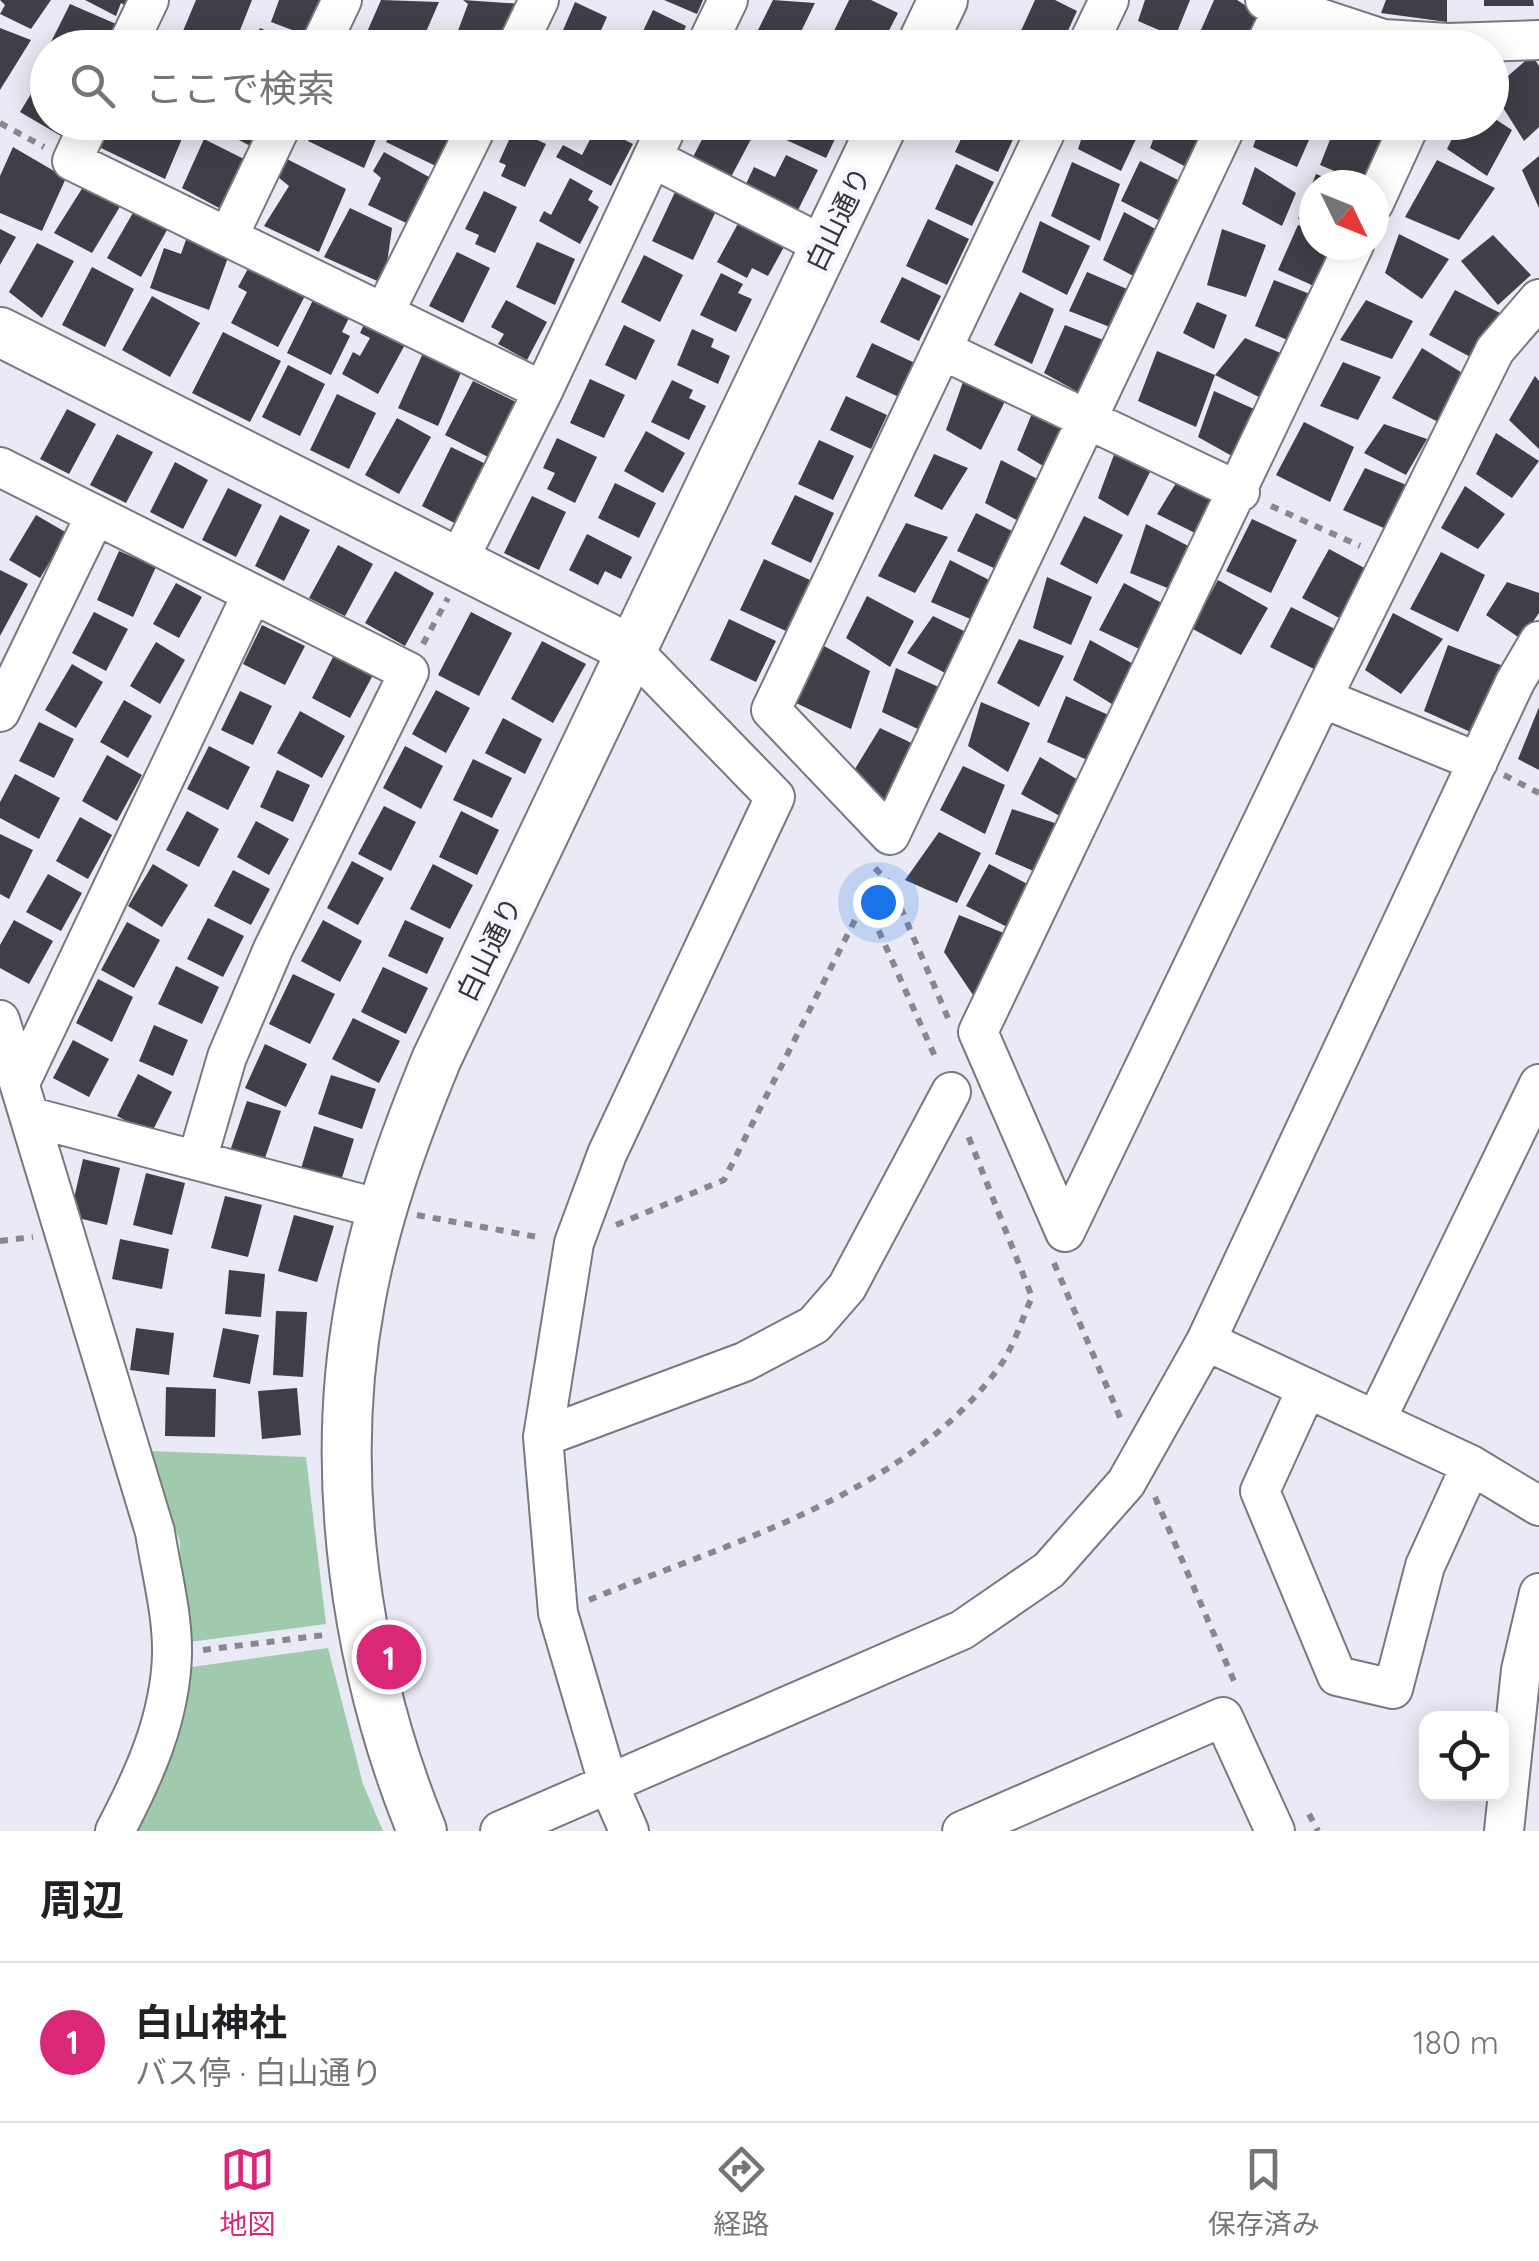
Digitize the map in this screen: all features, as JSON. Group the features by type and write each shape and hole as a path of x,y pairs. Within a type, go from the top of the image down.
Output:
{"street":[{"path":"135,30 149,0"},
{"path":"328,30 342,0"},
{"path":"525,30 539,0"},
{"path":"714,30 728,0"},
{"path":"929,30 943,0"},
{"path":"1095,30 1109,0"},
{"path":"1268,30 1274,4 1353,30"},
{"path":"1509,42 1539,40"},
{"path":"82,140 72,161 542,390"},
{"path":"228,237 274,140"},
{"path":"384,313 470,140"},
{"path":"461,564 660,140"},
{"name":"白山通り","path":"422,1831 394,1763 361,1630 350,1463 351,1387 359,1305 381,1209 437,1058 875,140"},
{"path":"1041,140 771,710 890,835 1219,140"},
{"path":"1389,170 1403,140"},
{"path":"652,158 825,246"},
{"path":"1347,260 1240,492 978,1032 1065,1232 1388,559 1495,350 1539,300"},
{"path":"0,332 632,650 774,797 615,1136 574,1243 543,1437 558,1613 608,1782 629,1831"},
{"path":"942,350 1240,492"},
{"path":"0,467 409,672 273,949 227,1057 197,1160"},
{"path":"0,712 94,516"},
{"path":"25,1100 252,594"},
{"path":"500,1831 962,1630 1048,1570 1126,1484 1206,1342 1478,762 1539,641"},
{"path":"1322,698 1478,762"},
{"path":"0,1020 155,1532 172,1654 160,1737 115,1831"},
{"path":"1376,1420 1539,1084"},
{"path":"543,1437 744,1362 814,1325 847,1287 951,1092"},
{"path":"25,1100 197,1160 381,1209"},
{"path":"1206,1342 1471,1465 1539,1506"},
{"path":"1307,1388 1260,1491 1337,1676 1394,1689 1424,1566 1471,1465"},
{"path":"1504,1831 1521,1670 1539,1593"},
{"path":"962,1831 1223,1716 1275,1831"}],"path":[{"path":"0,123 30,139"},
{"path":"32,140 72,161"},
{"path":"1240,492 1388,559"},
{"path":"409,672 461,564"},
{"path":"381,1209 574,1243 724,1180 865,900 951,1092 1032,1297 1000,1365 918,1450 814,1507 558,1613"},
{"path":"172,1654 361,1630"}],"green space":[{"path":"149,1451 306,1457 326,1624 182,1643 180,1542"},
{"path":"328,1648 363,1784 383,1831 128,1831 180,1730 188,1688 185,1668"}],"building":[{"path":"0,0 51,0 31,29 0,14 5,5"},
{"path":"85,0 135,0 130,9 121,3 116,16"},
{"path":"196,0 252,0 240,30 183,30"},
{"path":"279,0 322,0 310,30 292,30 271,22"},
{"path":"381,0 439,2 427,30 368,30"},
{"path":"463,0 523,4 512,30 458,30 468,4"},
{"path":"664,0 703,0 697,14"},
{"path":"773,0 815,3 802,30 758,30"},
{"path":"849,0 871,0 898,13 889,30 834,30"},
{"path":"1035,0 1055,0 1077,11 1068,30 1021,30"},
{"path":"1145,0 1190,0 1178,30 1159,30 1138,21"},
{"path":"1214,0 1237,0 1262,16 1256,30 1201,30"},
{"path":"1386,0 1447,0 1447,22 1381,13"},
{"path":"1484,0 1533,0 1534,6 1484,6"},
{"path":"575,2 607,17 601,30 563,30"},
{"path":"70,4 123,27 122,30 57,30"},
{"path":"653,10 686,26 684,30 644,30"},
{"path":"0,28 30,42 0,90"},
{"path":"1532,55 1539,66 1539,127 1524,141 1509,117 1509,75"},
{"path":"30,96 30,118 20,112"},
{"path":"100,140 181,140 165,179 97,146"},
{"path":"204,140 246,160 219,208 182,188"},
{"path":"239,140 258,140 254,148"},
{"path":"308,140 376,140 364,168"},
{"path":"387,140 457,140 442,169"},
{"path":"509,140 537,140 546,144 525,187 501,176 506,165 499,162"},
{"path":"590,140 625,140 633,144 611,186 556,157 563,145 582,155"},
{"path":"702,140 751,140 731,177 693,157"},
{"path":"786,140 834,140 826,158"},
{"path":"961,140 1013,140 998,172 955,152"},
{"path":"1081,140 1136,140 1121,171 1078,149"},
{"path":"1153,140 1205,140 1190,169 1150,148"},
{"path":"1256,140 1309,140 1297,167 1253,147"},
{"path":"1330,140 1392,140 1376,170 1332,170 1320,165"},
{"path":"1451,140 1507,140 1487,176 1447,149"},
{"path":"13,147 66,178 42,231 0,213 0,176"},
{"path":"384,152 438,182 417,228 368,205 381,178 373,171"},
{"path":"786,155 818,170 797,212 745,186 754,167 775,177"},
{"path":"281,156 346,189 319,252 264,226 289,186 273,173"},
{"path":"1539,156 1539,208 1522,170"},
{"path":"1437,160 1495,188 1459,240 1405,217"},
{"path":"1140,161 1184,183 1166,224 1121,201"},
{"path":"1072,162 1120,184 1100,241 1051,216"},
{"path":"956,164 994,182 972,226 935,209"},
{"path":"1255,167 1296,193 1282,226 1242,204"},
{"path":"570,178 593,191 588,200 599,207 580,244 539,221 544,211 551,215"},
{"path":"83,187 121,205 92,253 54,233"},
{"path":"676,190 717,209 693,260 652,241"},
{"path":"484,191 517,207 495,253 475,244 479,235 465,229"},
{"path":"350,208 392,228 384,284 324,257"},
{"path":"134,211 167,230 141,277 107,258"},
{"path":"1124,212 1161,232 1141,280 1103,260"},
{"path":"928,219 969,239 947,285 906,266"},
{"path":"740,220 785,245 768,276 752,268 747,278 717,262"},
{"path":"1040,221 1090,246 1067,295 1022,272"},
{"path":"1299,225 1299,260 1324,260 1314,286 1278,270"},
{"path":"0,229 16,237 0,265"},
{"path":"1222,229 1266,245 1246,297 1207,285"},
{"path":"1399,234 1449,259 1422,299 1385,273"},
{"path":"1493,235 1531,275 1498,305 1461,261"},
{"path":"187,237 230,252 209,310 150,288 164,248 181,254"},
{"path":"537,242 575,259 555,305 516,287"},
{"path":"37,243 74,261 42,318 9,292"},
{"path":"457,252 490,268 463,323 429,306"},
{"path":"644,255 683,275 660,322 621,302"},
{"path":"250,265 306,294 278,347 231,323 247,292 238,287"},
{"path":"92,267 134,289 105,347 62,325"},
{"path":"1087,272 1134,292 1115,329 1069,311"},
{"path":"721,273 743,284 738,293 752,299 736,332 700,315"},
{"path":"902,277 941,296 919,341 880,322"},
{"path":"1274,280 1310,294 1292,342 1255,326"},
{"path":"1455,290 1502,314 1478,361 1429,335"},
{"path":"1020,292 1054,309 1032,364 994,345"},
{"path":"152,296 200,323 170,377 122,350"},
{"path":"314,298 350,316 342,332 350,336 331,375 287,353"},
{"path":"506,300 547,322 527,360 498,344 504,334 491,327"},
{"path":"1366,300 1413,321 1392,359 1340,340"},
{"path":"1197,302 1227,315 1214,349 1183,333"},
{"path":"366,320 407,341 378,394 342,374 353,352 360,356 370,338 360,333"},
{"path":"624,325 655,340 636,380 605,365"},
{"path":"1065,325 1111,343 1085,396 1044,373"},
{"path":"692,329 714,339 711,347 730,356 718,384 677,365"},
{"path":"223,332 281,361 250,422 192,393"},
{"path":"1245,338 1290,357 1269,402 1215,375"},
{"path":"872,343 917,364 901,398 856,377"},
{"path":"1422,348 1464,374 1442,424 1392,398"},
{"path":"424,351 463,368 438,426 398,408"},
{"path":"1157,351 1215,375 1196,427 1138,401"},
{"path":"970,362 1014,383 981,450 946,430"},
{"path":"1343,362 1381,377 1358,420 1320,406"},
{"path":"288,365 325,384 300,436 262,417"},
{"path":"1535,376 1539,381 1539,449 1509,420"},
{"path":"590,379 625,395 604,438 570,423"},
{"path":"672,380 693,390 689,398 706,406 689,440 651,422"},
{"path":"473,381 516,402 488,457 445,435"},
{"path":"1214,391 1263,413 1239,460 1198,437"},
{"path":"337,394 376,413 349,469 310,450"},
{"path":"1040,394 1080,413 1048,469 1017,450"},
{"path":"846,396 887,415 871,449 830,430"},
{"path":"67,409 96,424 69,474 40,459"},
{"path":"397,418 431,437 399,494 365,475"},
{"path":"1304,422 1354,447 1330,502 1276,475"},
{"path":"1384,424 1427,439 1406,475 1364,453"},
{"path":"646,431 685,453 663,493 624,471"},
{"path":"1496,433 1539,461 1512,498 1476,474"},
{"path":"117,434 153,452 126,503 90,485"},
{"path":"557,438 597,457 575,503 547,489 555,473 543,468"},
{"path":"819,440 854,456 833,500 798,484"},
{"path":"451,447 492,467 462,527 422,506"},
{"path":"1115,452 1150,472 1128,516 1098,498"},
{"path":"934,454 968,468 942,510 914,496"},
{"path":"1001,460 1045,483 1024,524 985,503"},
{"path":"175,462 208,480 183,529 150,512"},
{"path":"1365,468 1409,486 1386,529 1343,510"},
{"path":"1181,475 1224,495 1201,536 1157,514"},
{"path":"615,483 656,503 639,538 598,518"},
{"path":"1465,486 1505,514 1478,549 1441,528"},
{"path":"228,488 262,505 236,557 202,540"},
{"path":"795,495 834,513 811,563 771,544"},
{"path":"532,496 566,512 539,570 504,553"},
{"path":"976,513 1018,534 996,569 957,551"},
{"path":"36,515 67,533 40,578 9,560"},
{"path":"280,515 310,530 284,581 255,566"},
{"path":"1084,516 1123,535 1097,584 1060,564"},
{"path":"1252,519 1297,540 1271,593 1226,571"},
{"path":"906,523 948,537 915,593 878,576"},
{"path":"1146,524 1196,550 1180,593 1130,573"},
{"path":"587,534 632,557 621,579 605,571 598,585 569,570"},
{"path":"338,545 373,564 345,616 309,598"},
{"path":"1329,549 1370,571 1343,620 1302,598"},
{"path":"119,551 156,567 133,617 97,600"},
{"path":"1441,552 1485,575 1458,632 1410,609"},
{"path":"764,559 810,580 786,631 740,610"},
{"path":"950,560 991,581 975,621 931,602"},
{"path":"0,570 28,584 0,636"},
{"path":"395,571 434,593 405,646 365,623"},
{"path":"1047,577 1092,597 1071,645 1033,628"},
{"path":"1218,580 1268,608 1241,655 1191,628"},
{"path":"1507,582 1539,593 1539,613 1521,639 1486,615"},
{"path":"176,583 202,597 179,638 153,624"},
{"path":"1124,583 1175,610 1150,654 1099,630"},
{"path":"867,596 914,621 890,667 846,638"},
{"path":"1291,607 1335,629 1314,669 1270,647"},
{"path":"94,612 128,629 106,671 72,653"},
{"path":"471,612 512,633 479,696 438,675"},
{"path":"1393,613 1443,639 1401,694 1365,670"},
{"path":"933,616 968,633 949,675 907,653"},
{"path":"729,619 776,641 756,682 710,660"},
{"path":"262,625 305,646 285,685 243,664"},
{"path":"1019,639 1064,656 1039,707 997,683"},
{"path":"1090,640 1146,671 1120,709 1073,680"},
{"path":"542,641 586,664 553,723 511,699"},
{"path":"156,642 185,660 160,704 130,686"},
{"path":"1448,645 1511,669 1475,734 1424,711"},
{"path":"824,646 870,671 851,729 796,703"},
{"path":"334,655 373,675 350,718 312,698"},
{"path":"72,664 103,682 76,728 45,710"},
{"path":"896,668 941,688 922,731 882,712"},
{"path":"436,690 470,708 446,753 412,734"},
{"path":"240,691 272,706 253,745 221,730"},
{"path":"1066,696 1122,721 1103,767 1047,742"},
{"path":"124,700 152,716 128,758 100,742"},
{"path":"981,702 1030,723 1008,772 968,746"},
{"path":"1539,707 1539,770 1518,759"},
{"path":"300,711 345,736 322,778 277,753"},
{"path":"503,718 542,739 525,774 485,753"},
{"path":"39,722 74,739 54,778 19,761"},
{"path":"880,728 918,746 887,801 850,777"},
{"path":"209,746 250,767 228,810 187,789"},
{"path":"405,746 443,766 421,809 383,788"},
{"path":"107,755 142,775 117,821 82,801"},
{"path":"1040,757 1088,786 1072,823 1021,794"},
{"path":"473,759 512,778 492,818 453,800"},
{"path":"963,766 1005,785 985,834 940,810"},
{"path":"277,770 310,785 293,822 260,807"},
{"path":"15,774 60,798 39,839 0,818 0,802"},
{"path":"384,806 416,822 391,871 358,854"},
{"path":"1012,809 1067,827 1040,874 995,854"},
{"path":"187,811 219,829 199,867 166,850"},
{"path":"461,811 499,830 477,875 439,857"},
{"path":"80,817 112,835 88,879 56,861"},
{"path":"256,821 289,839 269,875 237,857"},
{"path":"939,832 981,853 957,903 905,880"},
{"path":"0,834 33,850 9,899 0,894"},
{"path":"352,861 384,878 358,925 327,908"},
{"path":"153,864 188,885 162,927 128,906"},
{"path":"433,864 473,885 450,929 410,909"},
{"path":"989,864 1039,890 1019,933 966,906"},
{"path":"233,870 270,889 251,925 214,906"},
{"path":"48,874 82,893 61,931 26,912"},
{"path":"959,915 1011,936 973,995 944,952"},
{"path":"208,918 244,936 223,977 187,959"},
{"path":"14,920 53,941 29,984 0,968 0,945"},
{"path":"323,920 362,941 340,982 301,961"},
{"path":"405,920 444,938 427,974 388,956"},
{"path":"127,922 160,940 134,988 101,970"},
{"path":"176,966 219,987 202,1024 158,1004"},
{"path":"383,967 428,988 406,1034 361,1012"},
{"path":"293,974 335,994 310,1044 269,1024"},
{"path":"98,979 133,997 112,1042 76,1023"},
{"path":"353,1018 400,1041 379,1083 332,1059"},
{"path":"154,1025 188,1040 173,1076 139,1061"},
{"path":"73,1040 109,1059 89,1097 53,1078"},
{"path":"265,1044 307,1064 286,1107 245,1088"},
{"path":"138,1074 172,1092 151,1134 117,1116"},
{"path":"331,1075 376,1089 362,1129 318,1114"},
{"path":"247,1101 281,1111 263,1164 229,1154"},
{"path":"314,1126 354,1139 340,1184 300,1172"},
{"path":"83,1159 120,1168 107,1225 70,1216"},
{"path":"146,1173 185,1183 172,1235 133,1225"},
{"path":"225,1196 262,1205 248,1257 211,1248"},
{"path":"294,1215 334,1226 317,1282 278,1271"},
{"path":"120,1239 169,1249 162,1289 112,1279"},
{"path":"229,1270 265,1274 261,1317 225,1314"},
{"path":"276,1311 307,1312 303,1377 273,1375"},
{"path":"136,1328 174,1333 169,1375 130,1370"},
{"path":"223,1328 259,1335 250,1384 213,1377"},
{"path":"166,1387 216,1389 215,1437 165,1436"},
{"path":"297,1388 301,1435 262,1439 258,1391"}],"place":[{"name":"白山神社","path":"389,1657"}]}
